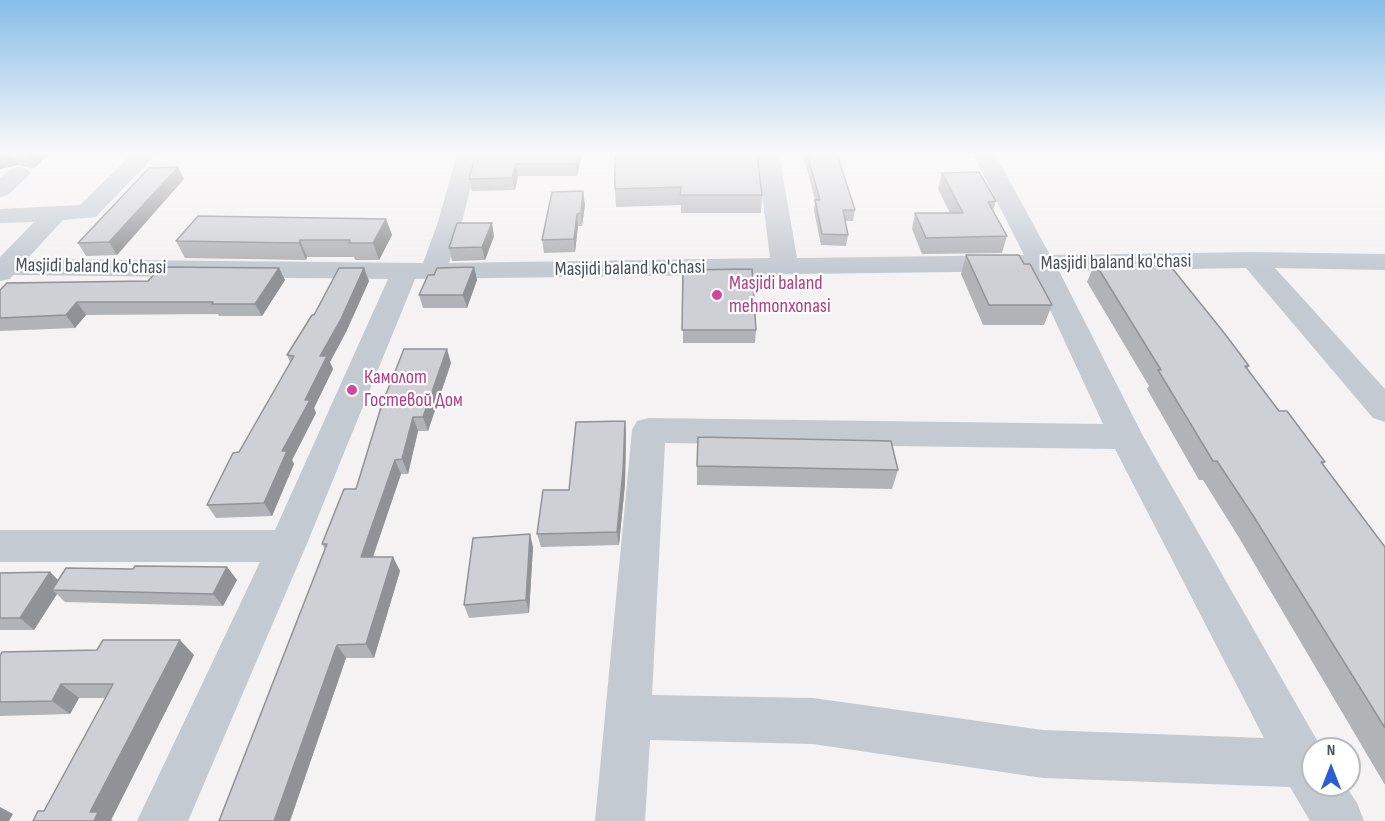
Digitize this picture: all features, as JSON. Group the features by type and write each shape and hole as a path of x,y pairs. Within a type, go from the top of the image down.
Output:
{"street":[{"path":"0,216 87,212 107,192"},
{"path":"162,821 287,546 419,271 450,222 458,192"},
{"path":"774,192 785,267"},
{"path":"1004,192 1042,264 1126,437 1301,759"},
{"name":"Masjidi baland ko'chasi","path":"3,270 56,213"},
{"path":"1253,260 1385,410"},
{"name":"Masjidi baland ko'chasi","path":"3,270 419,271 1253,260 1385,262"},
{"path":"620,821 649,430 1126,437"},
{"path":"0,546 287,546"},
{"path":"628,717 813,722 1043,754 1301,775"},
{"path":"1324,797 1339,821"}],"building":[{"path":"126,192 155,192 109,242 78,243"},
{"path":"552,192 583,192 581,213 577,214 574,239 542,240"},
{"path":"680,192 762,192 762,195 680,195"},
{"path":"818,192 849,192 855,210 843,210 848,235 822,234 815,200 820,200"},
{"path":"952,192 991,192 996,201 988,202 1007,236 926,238 915,213 963,213"},
{"path":"198,216 386,219 373,243 349,243 350,240 300,240 299,243 176,241"},
{"path":"457,223 492,223 482,247 449,248"},
{"path":"966,255 1019,255 1024,264 1030,264 1052,305 989,305"},
{"path":"1095,263 1168,263 1249,366 1245,366 1279,411 1287,411 1325,462 1321,462 1385,547 1385,728 1254,517 1217,461 1213,461 1158,370 1161,370"},
{"path":"161,267 279,268 255,304 77,302 66,315 0,318 0,290 7,283 148,281"},
{"path":"474,267 463,295 419,295 428,275 434,275 437,268"},
{"path":"339,268 364,268 341,319 320,356 327,356 305,400 310,400 282,451 287,451 264,503 207,505 233,453 239,452 294,356 287,355 314,315"},
{"path":"752,269 756,330 682,330 683,270"},
{"path":"404,349 447,349 423,417 413,417 402,459 395,460 361,557 393,557 366,644 337,645 274,821 219,821 327,544 322,544 344,489 356,489 382,404"},
{"path":"625,421 617,532 537,534 543,490 569,490 576,422"},
{"path":"698,437 891,441 898,470 697,466"},
{"path":"530,534 526,600 464,605 473,538"},
{"path":"135,566 227,567 213,594 52,590 66,568 133,569"},
{"path":"50,572 20,618 0,618 0,573"},
{"path":"103,640 180,640 90,812 98,812 94,821 33,821 38,811 44,811 113,684 61,684 52,701 0,702 0,656 2,652 97,650"}],"place":[{"name":"Masjidi baland mehmonxonasi","path":"717,295"},
{"name":"Камолот Гостевой Дом","path":"352,390"}]}
